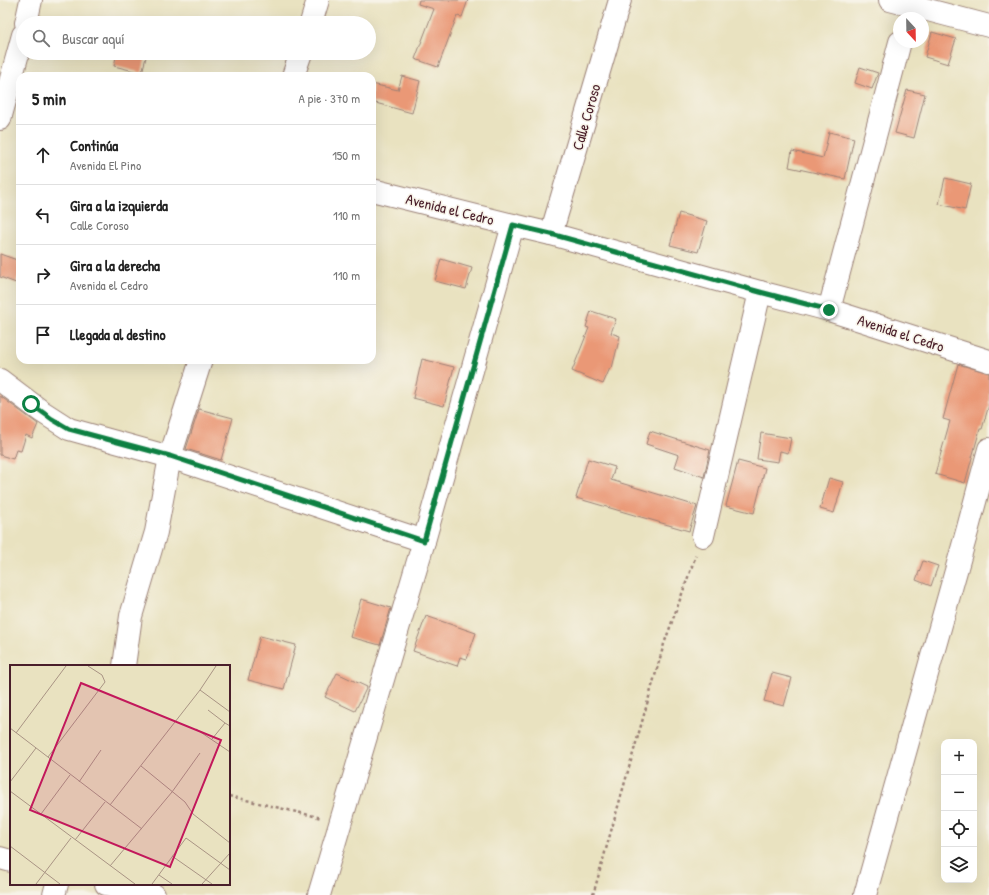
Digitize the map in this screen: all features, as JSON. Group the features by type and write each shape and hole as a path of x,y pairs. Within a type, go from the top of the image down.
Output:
{"street":[{"path":"28,16 32,0"},
{"path":"313,16 318,0"},
{"name":"Calle Coroso","path":"551,234 620,0"},
{"path":"902,8 989,26"},
{"path":"829,310 898,48"},
{"path":"0,119 7,69 16,49"},
{"path":"294,72 299,60"},
{"name":"Avenida el Cedro","path":"376,191 551,234 829,310 989,361"},
{"path":"319,895 424,541 513,225"},
{"path":"703,536 760,292"},
{"path":"124,665 131,616 156,532 170,456 200,364"},
{"path":"0,380 41,411 69,429 170,456 424,541"},
{"path":"865,895 989,449"},
{"path":"0,858 10,861"},
{"path":"54,895 57,885"},
{"path":"110,885 154,895"}],"path":[{"path":"593,895 664,644 703,536"},
{"path":"230,796 340,823"}],"building":[{"path":"419,0 468,0 462,17 457,16 438,67 415,59 434,9 418,4"},
{"path":"932,32 956,39 948,64 925,57 928,48 929,48"},
{"path":"115,60 145,60 142,72 114,66"},
{"path":"860,67 878,73 872,89 855,83"},
{"path":"402,76 420,81 412,113 376,103 376,85 398,90"},
{"path":"907,90 925,94 914,138 895,133"},
{"path":"829,132 854,138 845,179 789,167 792,151 823,158"},
{"path":"945,178 971,184 965,210 939,204"},
{"path":"679,213 707,221 698,252 670,245"},
{"path":"0,254 16,260 16,283 0,277"},
{"path":"441,259 472,268 466,289 435,281"},
{"path":"591,311 616,319 611,333 620,336 612,368 610,368 603,384 572,371 589,328 586,327"},
{"path":"422,359 454,367 444,406 413,398"},
{"path":"958,364 989,373 989,405 982,429 980,429 965,483 935,474 950,421 943,419"},
{"path":"0,396 38,424 32,438 26,435 21,451 16,450 13,459 0,455"},
{"path":"199,409 233,418 221,460 186,449"},
{"path":"650,431 710,450 704,477 675,467 679,455 646,444"},
{"path":"761,433 791,438 788,453 780,451 778,462 757,459"},
{"path":"588,459 615,467 611,480 697,506 689,531 576,498"},
{"path":"738,461 765,468 754,513 726,506"},
{"path":"829,478 843,482 834,513 820,509"},
{"path":"923,561 938,566 931,586 916,580"},
{"path":"361,599 391,608 380,645 350,637"},
{"path":"426,616 476,633 467,659 460,657 457,666 413,651"},
{"path":"260,636 296,645 284,689 248,680"},
{"path":"337,673 367,687 355,711 325,697"},
{"path":"772,673 792,678 784,706 764,701"}],"route":[{"path":"31,404 69,429 170,456 424,541 513,225 829,310"}]}
